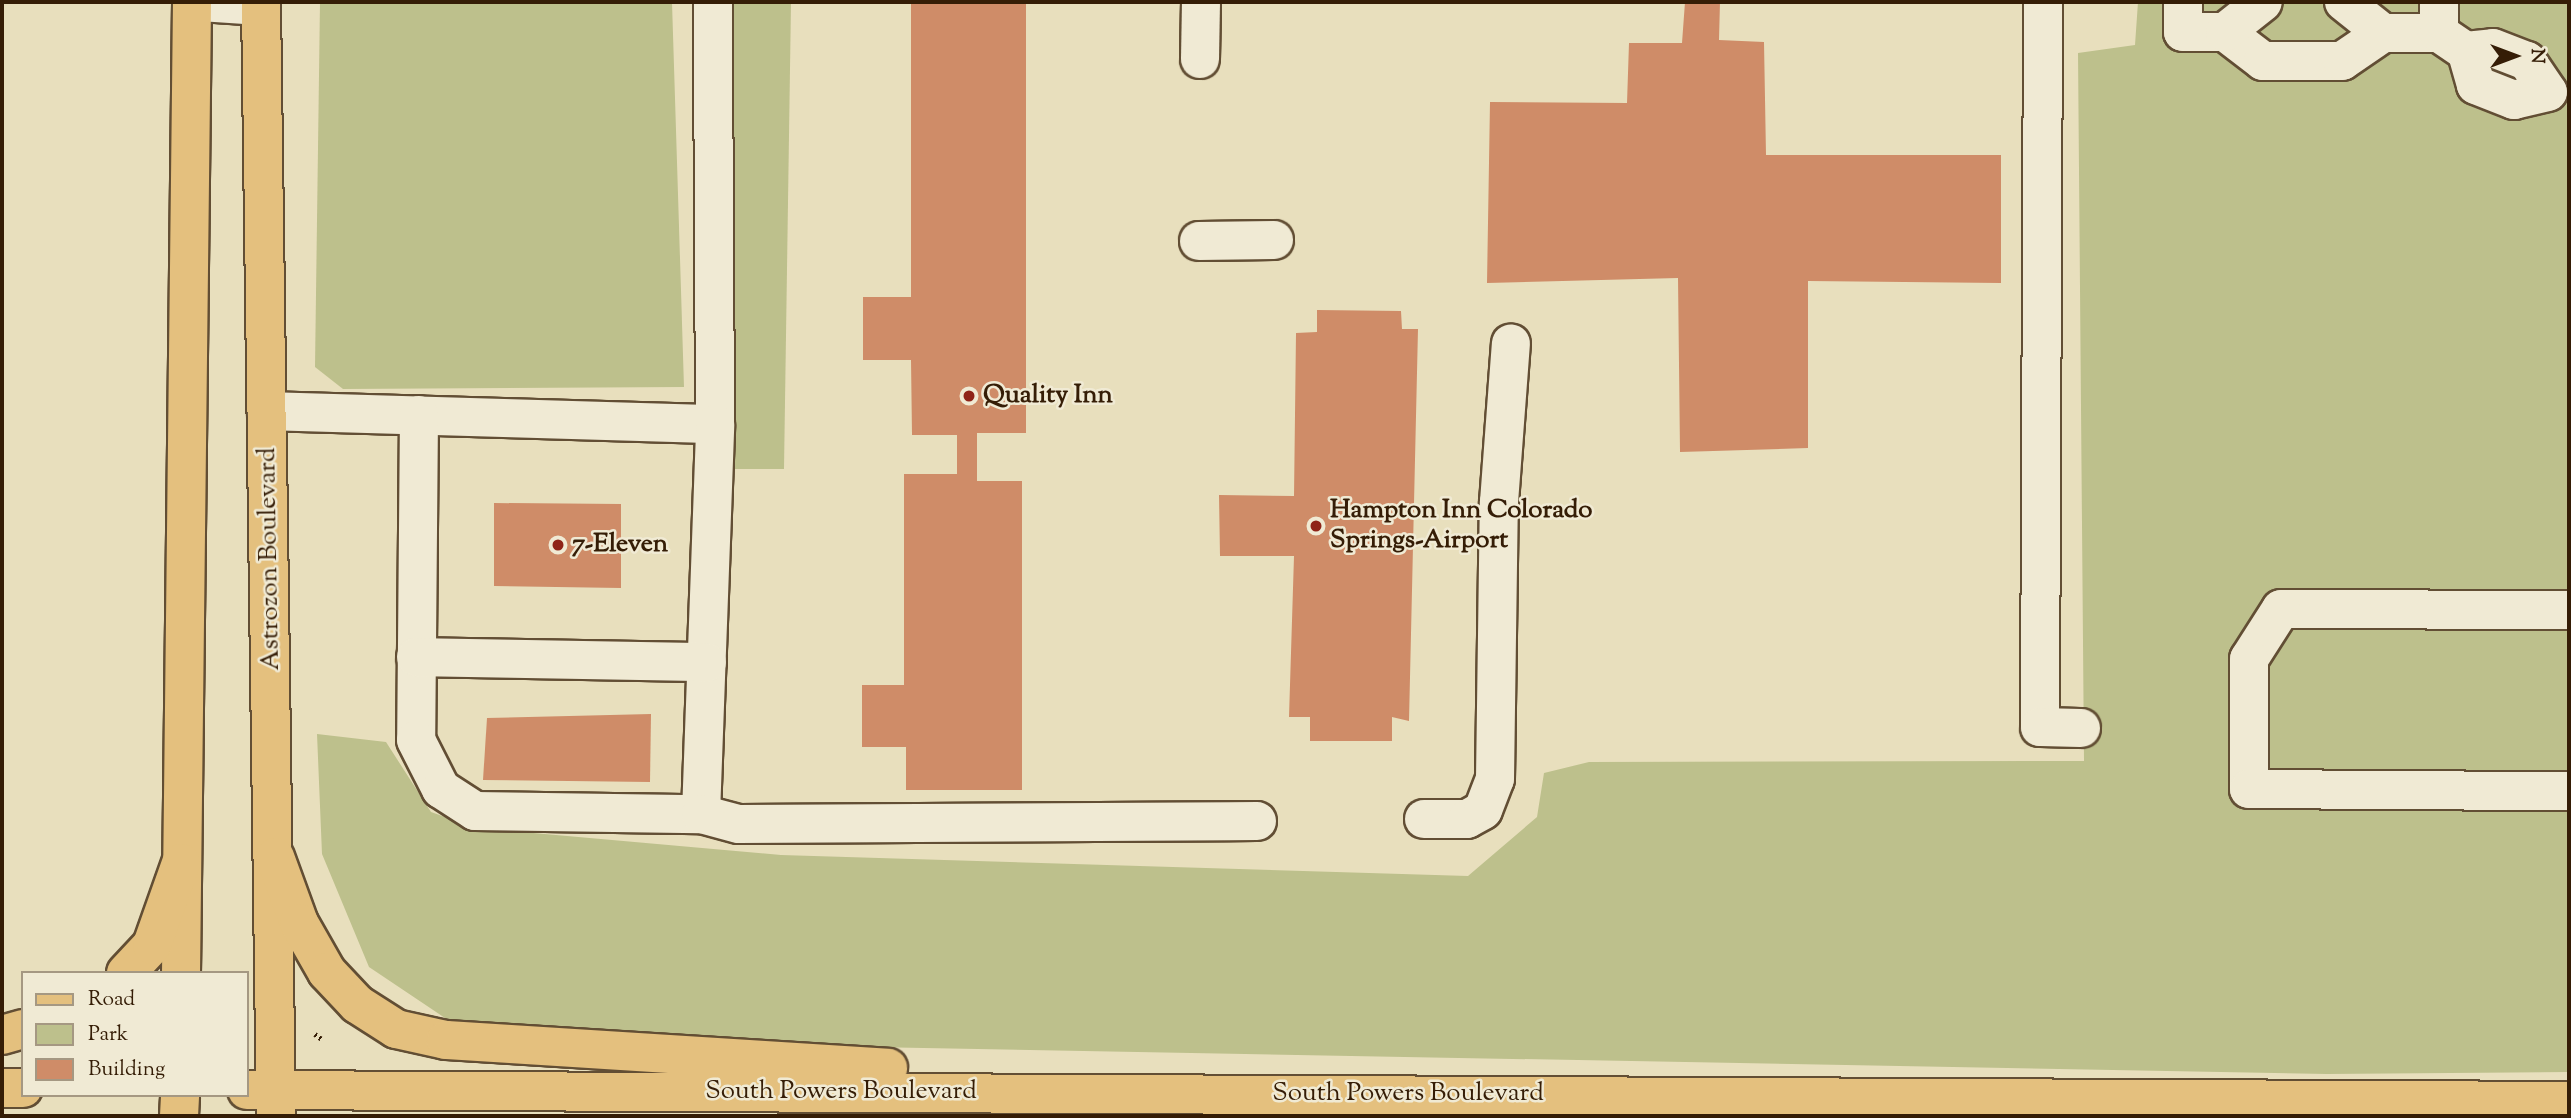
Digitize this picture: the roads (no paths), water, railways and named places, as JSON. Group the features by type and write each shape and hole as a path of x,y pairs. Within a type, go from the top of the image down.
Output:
{"main road":[{"path":"181,971 192,2"},
{"name":"Astrozon Boulevard","path":"261,4 275,857 266,1099"},
{"path":"275,857 299,923 343,989 396,1028 446,1041 862,1067 1684,1095"},
{"path":"128,971 152,945 181,863"},
{"path":"2,1035 21,1030"},
{"path":"2,1088 21,1088"},
{"name":"South Powers Boulevard","path":"266,1099 1684,1095 2569,1101"},
{"path":"179,1116 180,1097"}],"street":[{"path":"201,2 261,4"},
{"path":"701,814 715,424 713,2"},
{"path":"1200,59 1201,2"},
{"path":"2043,2 2040,727 2081,728"},
{"path":"2183,2 2183,32 2225,32 2263,61 2342,61 2383,33 2448,28 2476,85 2514,100 2558,93"},
{"path":"2225,32 2263,2"},
{"path":"2344,2 2383,33"},
{"path":"1199,241 1274,240"},
{"path":"1424,820 1467,819 1483,810 1495,779 1499,502 1511,343"},
{"path":"267,411 715,424"},
{"path":"419,415 416,740 441,789 475,811 701,814 739,824 1257,821"},
{"path":"2569,610 2281,609 2249,659 2249,789 2569,791"},
{"path":"416,657 707,662"}],"place":[{"name":"Quality Inn","path":"969,396"},
{"name":"Hampton Inn Colorado Springs-Airport","path":"1316,526"},
{"name":"7-Eleven","path":"558,545"}]}
